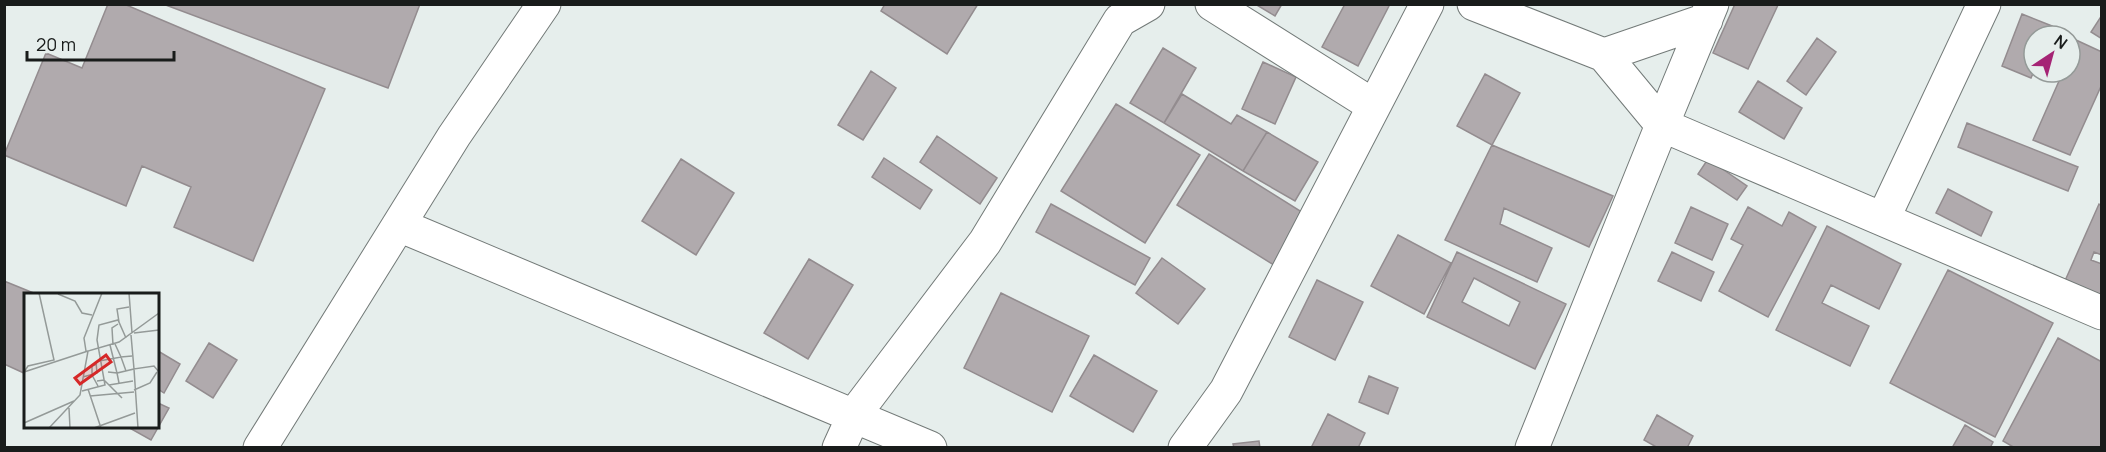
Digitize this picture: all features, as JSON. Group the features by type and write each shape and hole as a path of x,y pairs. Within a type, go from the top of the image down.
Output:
{"street":[{"path":"260,447 454,136 544,4"},
{"path":"840,447 854,415 985,242 1120,20 1148,4"},
{"path":"1212,4 1374,106"},
{"path":"1185,447 1226,391 1427,4"},
{"path":"1474,4 1604,55 1662,125 2102,313"},
{"path":"1883,219 1984,4"},
{"path":"1604,55 1709,12"},
{"path":"1532,447 1709,12"},
{"path":"399,225 930,447"}],"building":[{"path":"108,4 124,4 325,89 253,261 174,227 191,187 142,166 126,206 4,155 46,53 82,68"},
{"path":"163,4 420,4 388,88"},
{"path":"885,4 978,4 947,54 881,11"},
{"path":"1255,4 1282,4 1275,16"},
{"path":"1345,4 1390,4 1358,66 1322,47"},
{"path":"1735,4 1778,5 1748,69 1713,53"},
{"path":"2022,14 2047,24 2022,24 2022,74 2002,66"},
{"path":"2102,15 2102,39 2091,32"},
{"path":"1817,38 1836,52 1806,95 1787,81"},
{"path":"2082,43 2102,52 2102,84 2070,155 2033,140 2058,84 2082,84"},
{"path":"1163,48 1196,68 1164,123 1130,103"},
{"path":"1263,62 1296,77 1275,124 1242,109"},
{"path":"871,71 896,88 863,140 838,125"},
{"path":"1485,74 1520,93 1492,145 1457,126"},
{"path":"1758,81 1802,108 1784,139 1739,112"},
{"path":"1182,94 1231,124 1237,115 1267,132 1243,171 1164,123"},
{"path":"1116,104 1200,155 1145,243 1061,191"},
{"path":"1967,123 2078,167 2068,191 1958,147"},
{"path":"1267,132 1318,162 1295,201 1243,171"},
{"path":"937,136 997,178 980,204 920,162"},
{"path":"1492,145 1613,196 1589,247 1504,208 1500,224 1552,248 1537,282 1445,240"},
{"path":"1209,154 1305,214 1274,265 1177,205"},
{"path":"884,158 932,190 920,209 872,177"},
{"path":"681,159 734,193 696,255 642,221"},
{"path":"1708,159 1747,186 1737,200 1698,174"},
{"path":"1948,189 1992,212 1981,236 1936,213"},
{"path":"1051,204 1150,258 1135,285 1036,232"},
{"path":"2099,204 2102,206 2102,255 2094,252 2091,260 2102,264 2102,299 2064,283"},
{"path":"1691,207 1728,224 1712,260 1675,243"},
{"path":"1748,207 1782,226 1789,212 1816,227 1768,317 1719,291 1743,245 1731,239"},
{"path":"1827,226 1901,264 1879,309 1831,285 1822,303 1869,326 1850,366 1776,330"},
{"path":"1398,235 1451,263 1424,314 1371,286"},
{"path":"1457,252 1566,304 1535,369 1427,317","holes":["1474,278 1520,302 1509,326 1462,302"]},
{"path":"1672,252 1714,272 1701,301 1658,281"},
{"path":"1162,258 1205,289 1178,324 1136,293"},
{"path":"809,259 853,285 808,359 764,333"},
{"path":"1948,270 2053,323 1995,437 1890,383"},
{"path":"1317,280 1363,302 1335,360 1289,337"},
{"path":"4,281 34,293 24,293 24,373 4,364"},
{"path":"1001,293 1089,336 1052,412 964,368"},
{"path":"2058,338 2102,362 2102,448 2015,448 2003,441"},
{"path":"209,343 237,360 213,398 186,381"},
{"path":"159,352 180,364 164,393 159,390"},
{"path":"1094,355 1157,391 1133,432 1070,396"},
{"path":"1369,376 1398,388 1388,414 1359,402"},
{"path":"159,403 169,408 159,426"},
{"path":"1328,414 1365,433 1358,448 1311,448"},
{"path":"1657,415 1693,436 1687,448 1658,448 1644,440"},
{"path":"1965,425 1993,442 1990,448 1952,448"},
{"path":"130,428 158,428 151,440"},
{"path":"1259,441 1260,448 1234,448 1233,444"}]}
